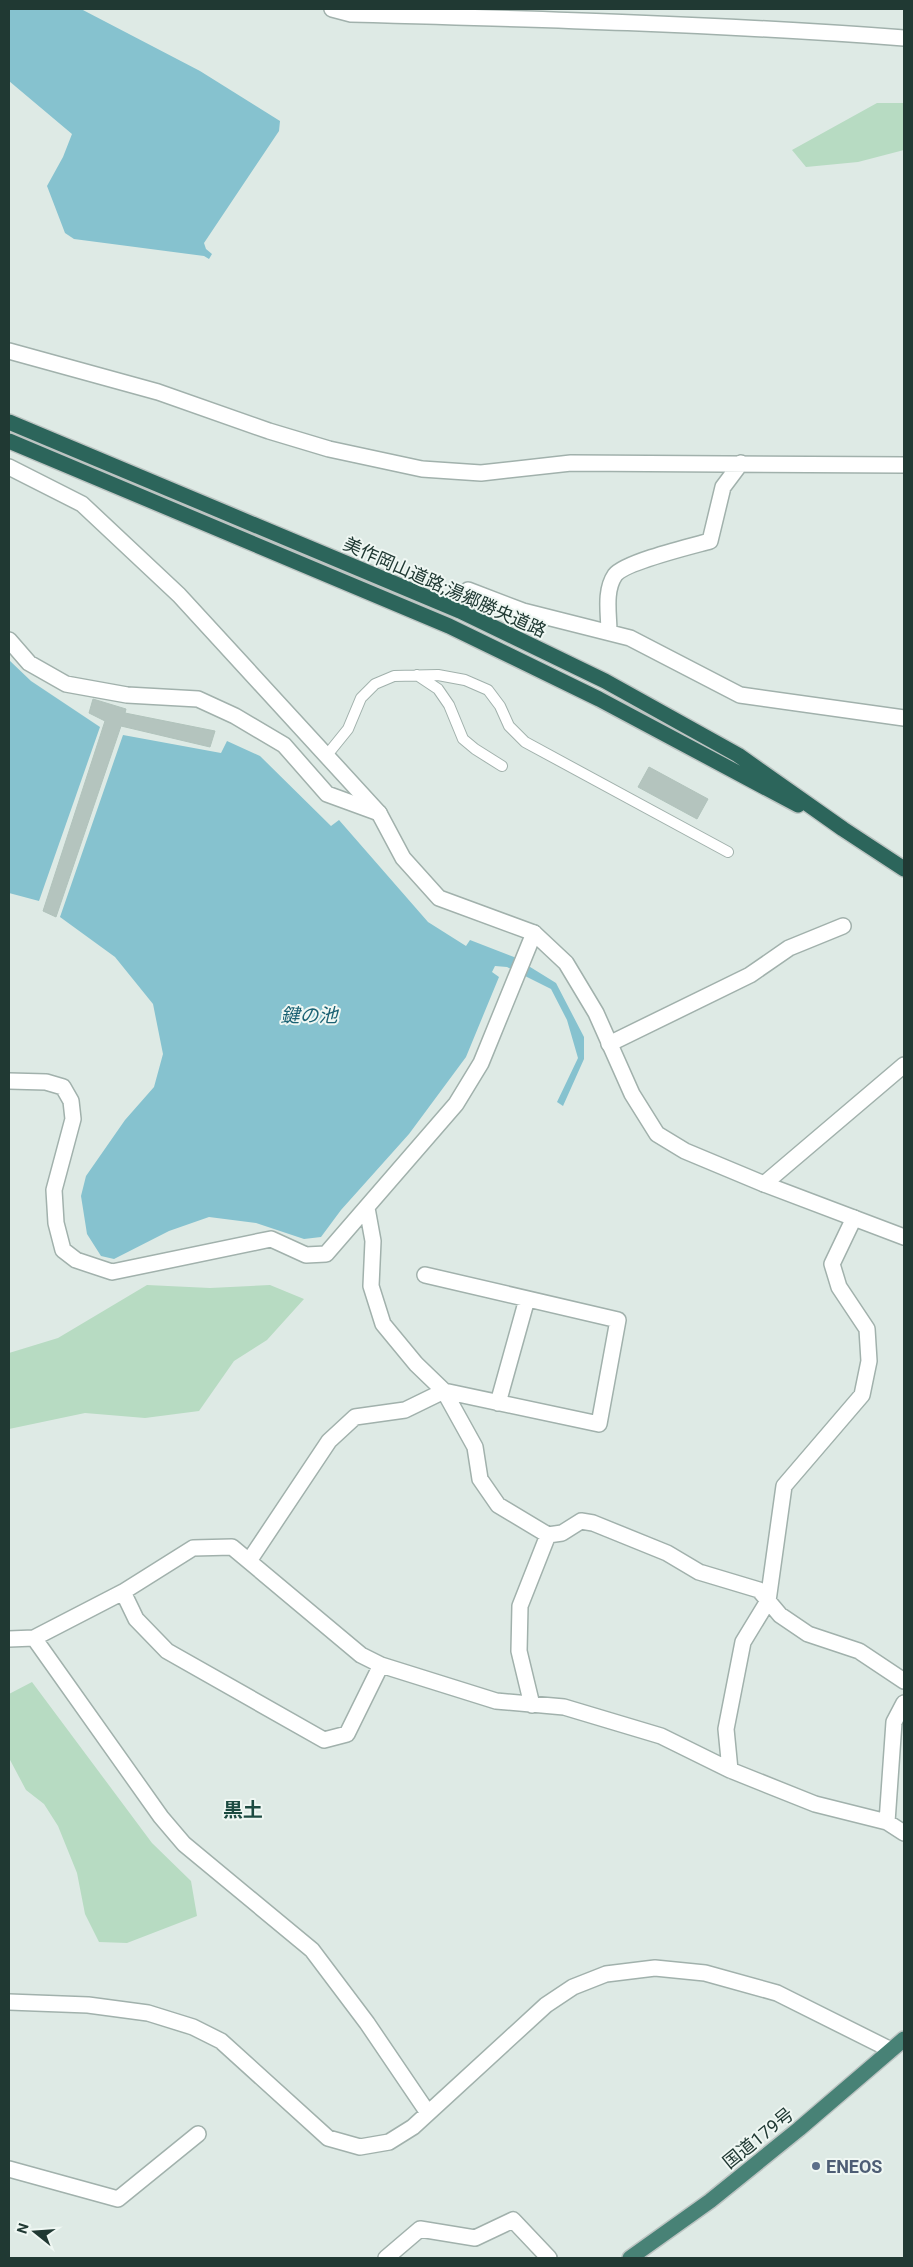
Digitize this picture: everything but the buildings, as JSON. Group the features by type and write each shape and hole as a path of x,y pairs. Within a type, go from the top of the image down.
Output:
{"highway":[{"name":"美作岡山道路;湯郷勝央道路","path":"9,422 399,585 524,641 614,686 738,755 843,829 904,869"},
{"name":"美作岡山道路;湯郷勝央道路","path":"9,441 449,626 599,699 843,829"},
{"path":"860,840 904,860"},
{"path":"860,840 904,880"},
{"name":"国道179号","path":"630,2258 710,2201 799,2129 904,2039"}],"street":[{"path":"332,9 352,14 590,20 810,30 904,38"},
{"path":"9,351 158,392 329,450 422,469 481,473 571,463 904,465"},
{"path":"609,632 608,592 616,574 636,563 710,541 723,487 741,463"},
{"path":"9,467 82,504 179,595 379,813 403,858 440,898 534,933 566,963 596,1013 632,1094 657,1134 685,1151 764,1184 904,1237"},
{"path":"468,590 523,611 630,638 740,694 904,718"},
{"path":"9,640 28,663 66,684 127,695 198,699 235,716 284,746 327,794 379,813"},
{"path":"610,1044 750,975 788,948 843,926"},
{"path":"9,1081 46,1082 64,1087 71,1101 73,1119 54,1190 56,1223 63,1250 76,1260 112,1272 271,1239 306,1255 326,1254 456,1104 476,1072 534,933"},
{"path":"764,1184 904,1065"},
{"path":"367,1208 373,1241 371,1286 383,1324 416,1364 444,1391 475,1447 480,1480 498,1505 548,1535 562,1533 581,1521 593,1523 667,1553 699,1572 759,1590 780,1615 808,1634 859,1651 904,1681"},
{"path":"730,1770 726,1729 743,1642 768,1601 784,1486 862,1395 869,1361 867,1329 838,1287 832,1264 854,1218"},
{"path":"249,1561 329,1441 355,1417 405,1410 444,1391 599,1424 618,1320 425,1275"},
{"path":"498,1403 527,1299"},
{"path":"532,1705 519,1651 520,1606 548,1535"},
{"path":"9,1639 34,1638 123,1592 193,1548 232,1547 264,1576 361,1655 381,1665 496,1701 564,1707 661,1736 730,1770 815,1804 887,1822 904,1833"},
{"path":"123,1592 136,1619 167,1651 324,1740 347,1734 381,1665"},
{"path":"34,1638 161,1817 184,1844 312,1950 367,2023 428,2113"},
{"path":"887,1822 894,1722 904,1703"},
{"path":"9,2002 88,2006 148,2013 193,2027 221,2041 328,2138 360,2147 389,2142 413,2127 546,2006 572,1988 606,1974 655,1968 705,1973 777,1993 892,2050"},
{"path":"9,2169 118,2199 198,2134"},
{"path":"386,2258 420,2229 475,2238 512,2220 550,2258"}],"lane":[{"path":"327,755 348,729 361,698 375,684 394,676 438,674 465,680 488,690 500,706 509,726 525,742 728,852"},
{"path":"417,675 438,689 449,705 463,738 475,749 502,766"}],"green space":[{"path":"877,103 904,103 904,150 858,162 806,167 792,150"},
{"path":"147,1285 210,1288 270,1285 304,1299 267,1340 234,1361 199,1411 145,1418 85,1413 9,1429 9,1353 58,1338"},
{"path":"32,1682 152,1843 191,1881 197,1916 127,1943 99,1942 85,1914 77,1873 58,1826 44,1804 26,1790 9,1758 9,1694"}],"water":[{"path":"9,9 81,9 200,71 280,121 279,131 204,243 206,249 212,254 209,259 204,256 74,239 65,233 47,186 63,157 72,134 9,81"},
{"path":"9,660 31,681 100,727 39,901 9,893"},
{"name":"鍵の池","path":"123,735 221,753 227,741 260,756 331,826 339,820 428,922 466,946 470,940 514,957 556,983 584,1037 584,1059 563,1106 557,1102 578,1058 567,1020 551,989 507,967 495,966 492,972 499,977 466,1057 409,1134 341,1210 321,1237 304,1239 256,1223 209,1217 169,1231 114,1259 101,1256 87,1234 81,1196 86,1176 125,1120 154,1087 163,1054 153,1004 115,957 60,917"}],"place":[{"name":"ENEOS","path":"816,2166"}],"district":[{"name":"黒土","path":"243,1810"}]}
